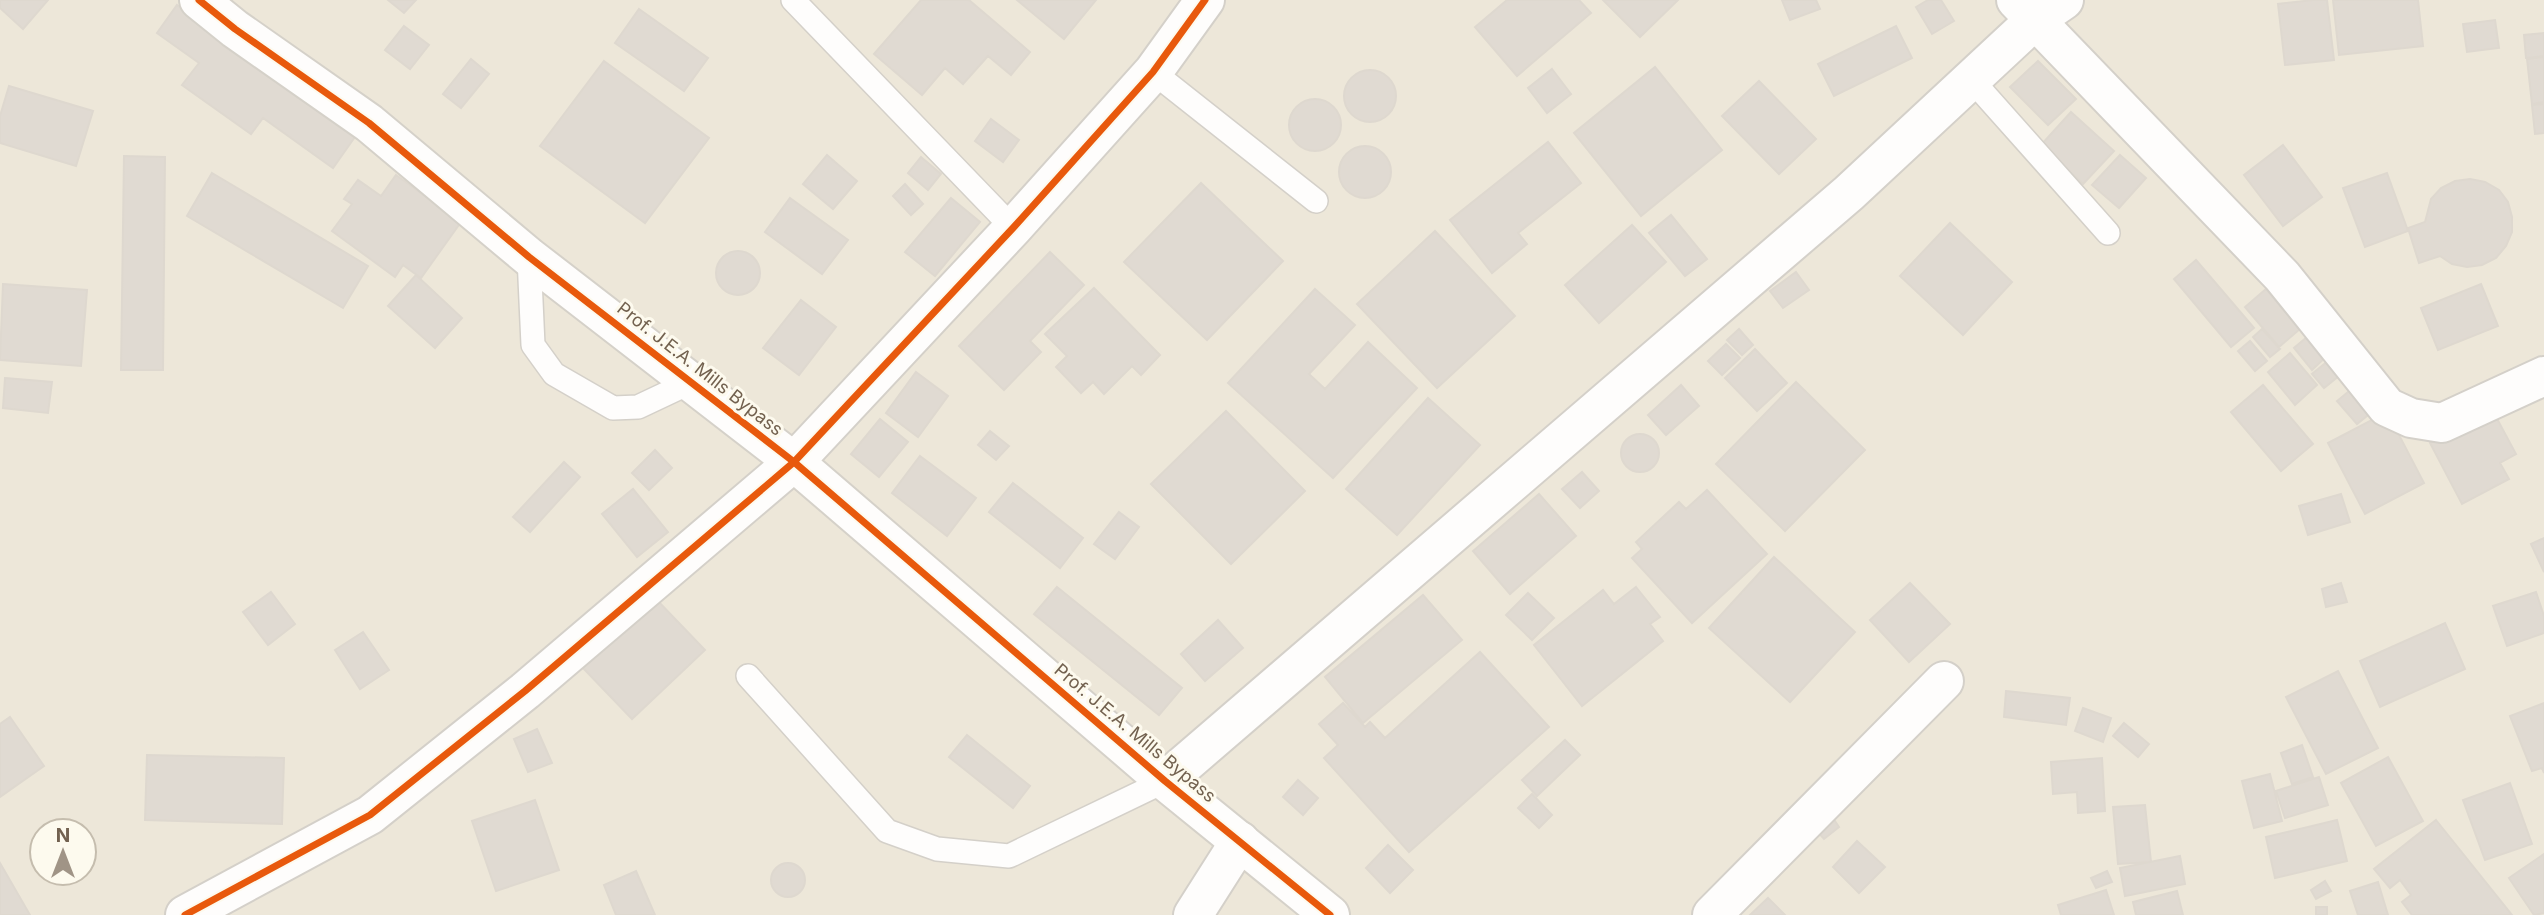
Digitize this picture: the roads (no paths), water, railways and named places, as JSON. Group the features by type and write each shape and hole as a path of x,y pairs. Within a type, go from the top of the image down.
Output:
{"street":[{"name":"Prof. J.E.A. Mills Bypass","path":"199,0 235,29 369,123 529,257 794,462 1165,781 1330,915"},
{"path":"185,915 370,815 525,691 794,462 1013,228 1153,72 1205,0"},
{"path":"1165,781 1849,193 1971,79 2038,7 2282,276 2387,407 2411,418 2442,423 2544,376"},
{"path":"1712,915 1944,681"},
{"path":"1193,915 1240,841"}],"lane":[{"path":"793,0 1013,228"},
{"path":"1153,72 1316,201"},
{"path":"1971,79 2108,233"},
{"path":"529,257 533,345 554,374 612,408 638,407 691,382"},
{"path":"748,676 887,831 937,849 1009,856 1165,781"}]}
